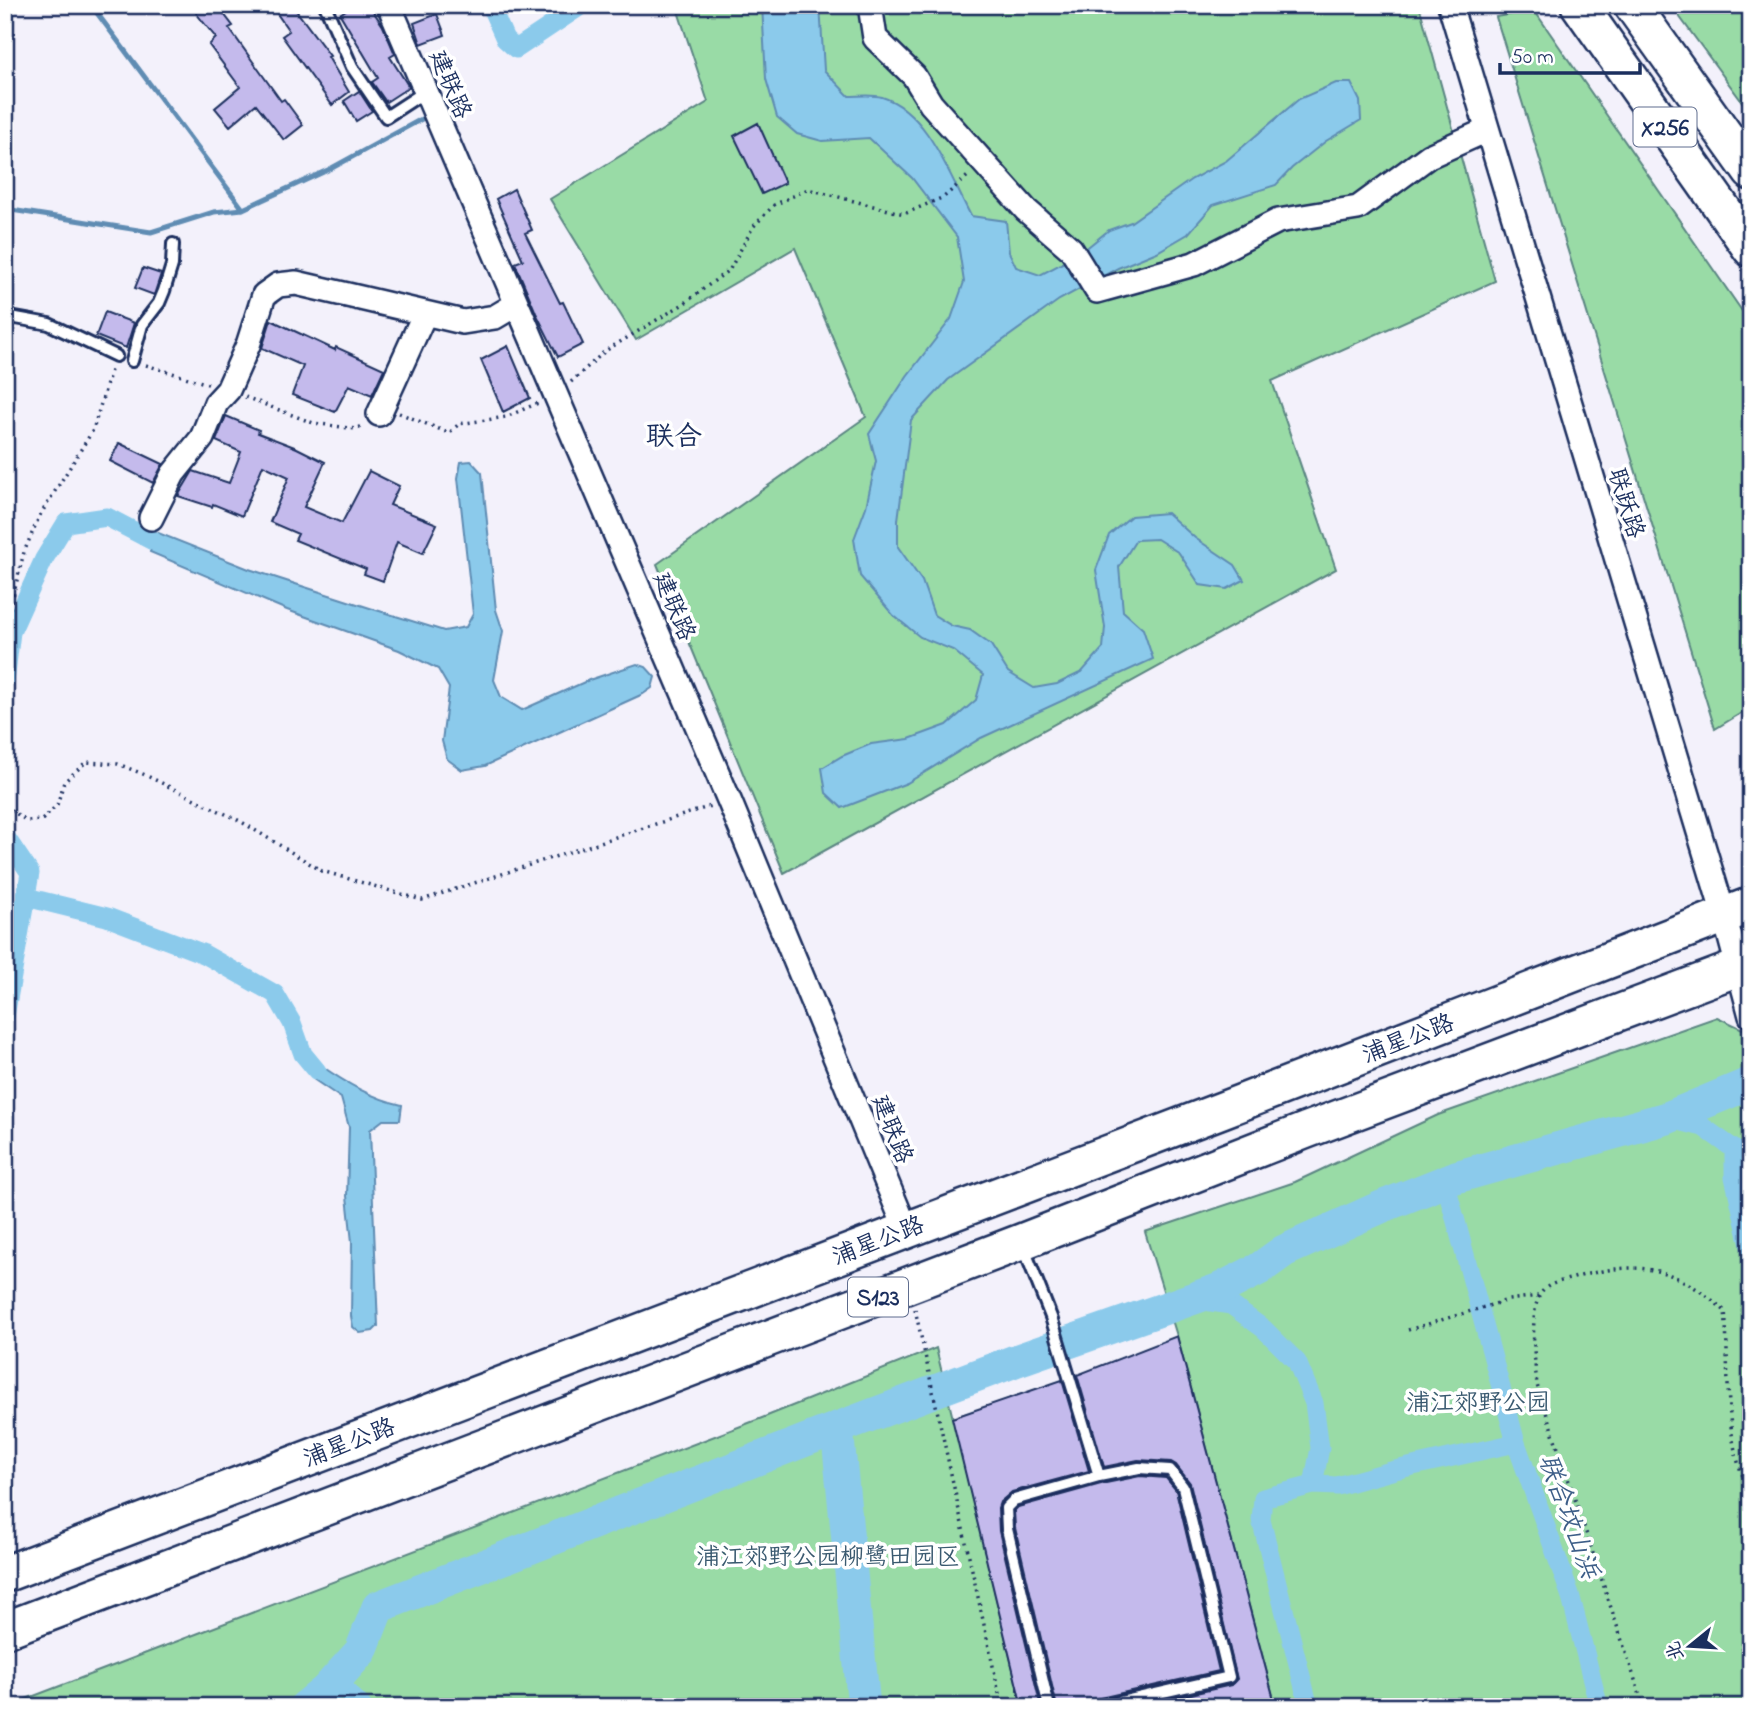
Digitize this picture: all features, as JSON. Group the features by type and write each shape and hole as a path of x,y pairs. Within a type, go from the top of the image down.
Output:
{"main road":[{"name":"X256","path":"1579,5 1751,249"},
{"name":"X256","path":"1632,5 1751,172"},
{"name":"浦星公路","path":"14,1567 1742,911"},
{"name":"浦星公路","path":"5,1630 1307,1130 1745,966"},
{"name":"S123","path":"5,1645 50,1613"}],"street":[{"name":"建联路","path":"389,5 729,800 906,1229"},
{"path":"870,5 875,38 914,76 931,104 1026,210 1071,249 1097,290 1195,264 1278,221 1358,208 1429,156 1487,130"},
{"name":"联跃路","path":"1450,5 1487,130 1742,911 1751,1016"},
{"path":"151,518 173,474 202,438 216,403 228,390 248,345 264,295 278,285 296,283 463,322 495,317 517,304"},
{"path":"379,414 425,313"}],"lane":[{"path":"325,5 352,67 386,117 426,92"},
{"path":"132,361 142,325 159,303 164,291 172,265 173,244"},
{"path":"5,316 49,324 116,356"},
{"path":"1021,1242 1051,1317 1099,1476"},
{"path":"1049,1707 1007,1528 1006,1508 1014,1500 1099,1476 1139,1468 1170,1470 1183,1487 1229,1677 1098,1707"}],"path":[{"path":"132,361 228,390 313,423 356,429 390,410 449,433 459,424 506,417 556,395 605,351 685,303 730,270 752,226 775,205 808,189 904,214 944,197 984,162"},
{"path":"5,629 24,552 39,517 93,430 116,356"},
{"path":"5,806 27,821 42,820 57,805 64,782 86,761 118,764 240,821 322,871 422,900 729,800"},
{"path":"1644,1707 1537,1385 1533,1337 1538,1296 1548,1285 1603,1270 1642,1268 1665,1273 1698,1288 1725,1311 1733,1446 1751,1492"},
{"path":"909,1285 1002,1707"},
{"path":"1408,1331 1508,1300 1538,1296"}],"green space":[{"path":"676,5 1419,5 1495,281 1272,381 1336,569 784,873 657,564 866,417 795,248 636,340 550,199 708,102"},
{"path":"1671,5 1751,5 1751,114"},
{"path":"1534,10 1751,324 1751,707 1715,729 1496,17"},
{"name":"浦江郊野公园","path":"1717,1017 1747,1031 1751,1046 1751,1707 1276,1707 1177,1336 1145,1232 1295,1182 1438,1115"},
{"name":"浦江郊野公园柳鹭田园区","path":"936,1348 1022,1707 5,1707 762,1418"}],"water":[{"path":"762,5 820,5 824,70 849,96 882,97 912,116 936,147 971,216 1006,221 1009,252 1016,267 1040,275 1078,255 1109,230 1131,222 1192,179 1226,161 1299,99 1336,83 1351,83 1360,101 1361,120 1326,141 1292,168 1276,185 1213,205 1188,234 1059,300 948,380 911,420 898,520 898,547 922,581 934,615 952,626 970,630 991,645 1008,672 1034,688 1057,684 1082,672 1103,648 1105,627 1096,570 1109,535 1131,516 1167,513 1195,538 1235,565 1244,580 1227,589 1200,585 1179,553 1157,539 1136,540 1119,567 1123,611 1143,629 1153,659 981,738 907,783 842,808 826,793 822,768 871,744 909,739 947,725 976,700 983,675 953,650 920,637 893,615 860,576 854,539 866,507 876,461 869,434 907,376 951,319 964,282 957,237 912,178 869,138 822,141 797,134 777,117 766,79"},
{"path":"471,461 482,473 496,610 503,631 494,680 501,697 522,710 589,680 637,664 646,667 655,677 652,688 643,694 485,766 462,770 447,759 442,741 449,688 438,669 399,650 287,610 150,552 156,532 249,569 444,631 466,627 473,614 458,478 461,462"},
{"path":"320,1065 359,1089 402,1105 400,1120 383,1120 370,1130 378,1326 373,1331 360,1333 353,1327 352,1242 347,1196 349,1127 341,1098 313,1079"}],"building":[{"path":"207,5 217,5 233,26 229,28 281,101 284,99 303,125 284,140 256,104 230,126 215,108 240,87 209,45 216,38 196,13"},
{"path":"271,5 292,5 330,56 328,57 349,92 332,105 282,36 289,31"},
{"path":"353,5 369,5 383,26 395,54 390,57 409,87 386,102 372,82 378,78 340,14"},
{"path":"437,14 445,35 421,44 414,23"},
{"path":"359,91 372,111 356,121 344,101"},
{"path":"758,123 785,183 762,194 734,136"},
{"path":"514,189 532,230 525,233 583,344 558,357 515,263 523,260 496,199"},
{"path":"143,268 161,274 154,295 135,288"},
{"path":"105,312 134,323 126,348 96,336"},
{"path":"271,320 384,369 372,395 349,385 335,412 292,395 303,366 262,348"},
{"path":"508,346 530,398 503,412 481,360"},
{"path":"226,416 325,462 304,507 342,523 369,471 399,486 390,505 437,524 423,553 397,542 383,581 364,574 366,569 295,540 298,534 270,522 289,477 263,465 242,516 213,504 212,507 178,496 193,471 229,483 241,452 216,441"},
{"path":"119,443 163,464 153,483 110,461"},
{"path":"1177,1336 1276,1707 1134,1707 1231,1685 1237,1679 1190,1483 1171,1462 1138,1460 1104,1467 1077,1375"},
{"path":"1062,1380 1089,1471 1012,1492 1000,1502 998,1508 999,1531 1041,1707 1022,1707 952,1418"},
{"path":"1140,1476 1166,1478 1176,1490 1219,1671 1096,1699 1090,1707 1057,1707 1015,1528 1014,1511 1018,1507"}],"waterway":[{"path":"91,5 243,209"},
{"path":"490,5 505,39 516,49 582,5"},
{"path":"5,209 151,232 214,212 243,209 330,169 429,115"},
{"path":"5,681 11,632 44,559 66,523 107,517 153,541"},
{"path":"5,836 30,873 5,1016"},
{"path":"26,897 107,917 204,954 275,994 292,1023 303,1054 317,1071"},
{"path":"305,1707 326,1690 361,1651 378,1607 837,1428 1015,1361 1220,1289 1259,1269 1284,1251 1456,1177 1667,1118 1751,1083"},
{"path":"1667,1118 1703,1127 1734,1149 1734,1177 1751,1250"},
{"path":"1734,1149 1751,1139"},
{"name":"联合坟山浜","path":"1445,1181 1516,1443 1570,1594 1599,1707"},
{"path":"1191,1299 1231,1305 1264,1329 1297,1362 1314,1403 1320,1448 1313,1485 1263,1498 1261,1520 1309,1707"},
{"path":"837,1428 864,1707"},
{"path":"1313,1485 1337,1486 1516,1443"},
{"path":"335,1680 363,1707"}],"district":[{"name":"联合","path":"674,435"}]}
